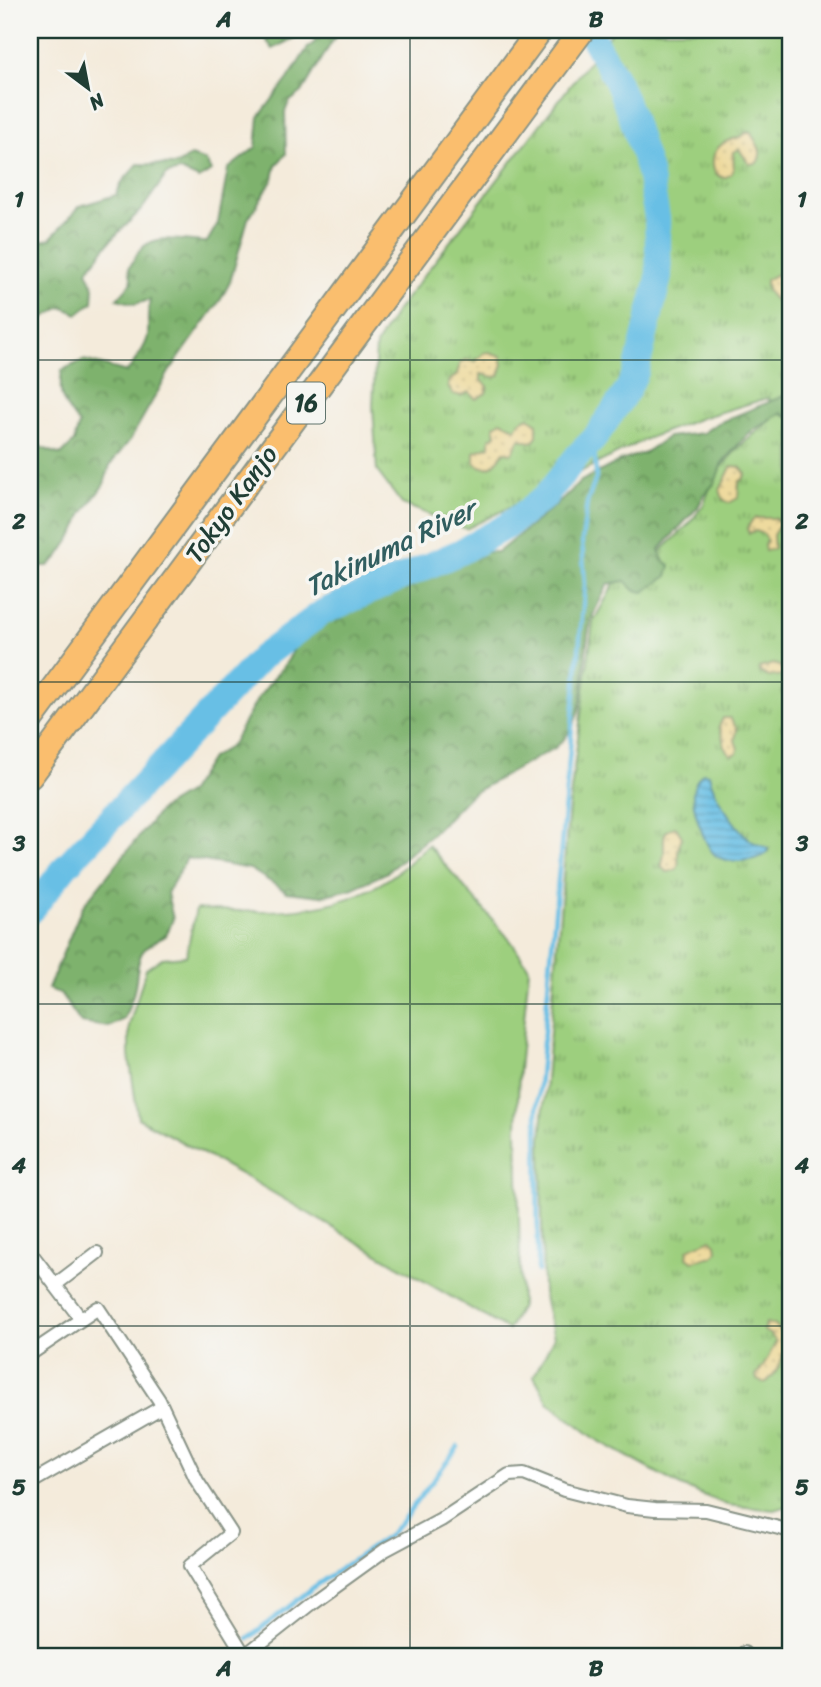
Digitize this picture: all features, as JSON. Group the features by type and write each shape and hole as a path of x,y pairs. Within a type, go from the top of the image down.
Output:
{"highway":[{"name":"Tokyo Kanjo","path":"30,720 540,30"},
{"name":"Tokyo Kanjo","path":"30,776 582,30"}],"street":[{"path":"30,1252 81,1319"},
{"path":"55,1285 97,1253"},
{"path":"30,1354 98,1308 162,1407 197,1481 231,1533 190,1566 244,1656 385,1550 441,1520 509,1475 524,1474 564,1490 627,1506 706,1510 791,1531"},
{"path":"30,1483 162,1407"}],"green space":[{"path":"274,30 309,30 273,49 266,40"},
{"path":"309,30 339,30 302,92 289,102 285,112 286,154 276,165 273,179 248,219 230,282 169,372 130,440 110,465 104,484 58,557 48,566 34,566 30,562 30,413 40,447 61,455 74,442 79,424 63,399 62,370 84,360 127,372 133,364 147,341 150,300 135,304 117,299 132,282 129,268 141,249 155,241 172,239 207,242 218,223 228,169 256,147 259,117 307,49 316,41"},
{"path":"613,30 791,30 791,1505 774,1510 727,1505 681,1486 597,1440 549,1403 534,1376 554,1337 543,1293 541,1140 569,807 593,622 619,575 655,557 689,524 704,504 715,474 738,448 775,416 768,398 701,418 646,439 466,529 402,504 377,471 373,406 376,345 395,313"},
{"path":"191,156 206,161 211,171 199,179 181,171 167,174 142,209 112,239 87,271 94,287 93,302 78,314 62,307 30,326 30,243 50,239 80,206 116,195 122,182 138,164 175,165"},
{"path":"783,396 791,398 791,418 781,413 749,433 722,463 715,483 698,507 659,550 663,560 670,565 667,576 644,592 634,590 626,581 608,584 590,624 580,707 567,736 555,748 471,794 432,834 386,873 351,889 321,896 287,892 250,869 187,858 167,893 173,919 166,936 143,951 133,995 124,1019 109,1027 81,1023 60,993 48,989 82,907 161,809 189,792 211,758 231,746 258,698 288,660 300,636 404,584 481,552 498,552 581,481 622,460 644,453 668,437 703,433 716,424"},
{"path":"428,845 511,941 529,968 519,1070 517,1129 521,1306 508,1330 253,1181 138,1118 129,1055 129,1026 146,969 162,958 186,956 196,909 271,911 322,905 346,899 391,877"}],"sand":[{"path":"751,132 759,148 757,163 749,164 739,149 734,152 732,173 724,178 719,176 713,163 717,149"},
{"path":"777,274 787,278 791,275 791,293 787,298 776,301 768,292 766,280"},
{"path":"489,352 501,356 503,364 499,376 481,374 481,380 488,386 486,393 476,399 469,392 461,396 453,394 448,386 450,380 456,376 461,362 475,362"},
{"path":"529,417 537,424 534,441 520,439 512,453 504,452 491,466 483,467 474,462 474,452 490,446 490,438 496,435 494,426 501,421 516,429 520,421"},
{"path":"731,467 740,467 746,474 739,482 738,498 729,503 723,499 720,490"},
{"path":"755,518 775,518 780,524 773,535 774,549 765,551 767,540 764,534 756,531 749,533 747,529"},
{"path":"773,664 791,667 791,686 783,675 769,677 760,672 759,668"},
{"path":"723,718 730,718 737,729 735,740 738,749 737,753 731,755 726,749 719,727"},
{"path":"676,827 682,837 678,850 678,865 676,869 667,872 662,868 664,836 668,830"},
{"path":"711,1239 716,1244 717,1251 713,1256 693,1261 687,1257 688,1250 693,1246"},
{"path":"766,1323 779,1329 787,1341 780,1364 774,1375 765,1383 757,1380 756,1375 776,1342 764,1331"}],"water":[{"path":"703,773 709,774 719,800 737,826 751,841 768,849 766,854 736,861 718,857 713,853 700,827 693,799 694,787"}],"waterway":[{"name":"Takinuma River","path":"30,912 66,866 262,657 323,612 460,552 507,526 545,497 594,439 627,391 636,372 659,277 657,218 649,172 632,118 617,81 588,30"},
{"path":"538,1271 537,1109 585,585 582,541 587,503 596,478 594,439"},
{"path":"248,1639 315,1586 388,1536 458,1447"},
{"path":"223,1657 229,1653"}]}
